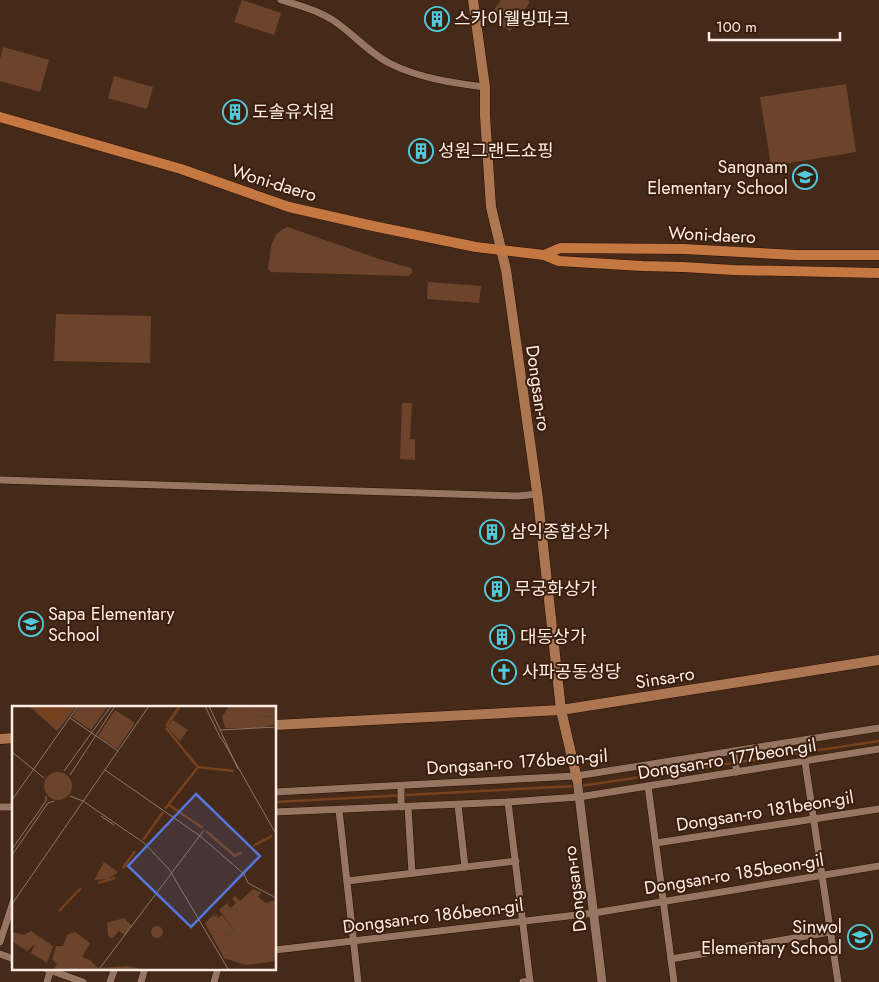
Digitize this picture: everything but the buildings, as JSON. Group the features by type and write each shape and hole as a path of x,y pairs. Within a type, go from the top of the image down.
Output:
{"main road":[{"name":"Dongsan-ro","path":"473,0 485,87 491,206 506,270 537,494 564,728 577,778"},
{"name":"Woni-daero","path":"0,117 181,169 289,207 373,226 501,251 544,255 559,262 683,266 796,273 879,273"},
{"name":"Woni-daero","path":"544,255 560,248 684,249 797,255 879,255"},
{"name":"Sinsa-ro","path":"276,725 562,710 879,660"}],"street":[{"path":"281,0 325,15 391,64 450,83 485,87"},
{"path":"0,480 518,496 537,494"},
{"name":"Dongsan-ro 176beon-gil","path":"276,792 401,788 577,778 879,728"},
{"name":"Dongsan-ro 177beon-gil","path":"276,812 458,805 579,795 648,786 736,770 805,762 879,749"},
{"path":"733,752 736,770"},
{"path":"805,762 838,982"},
{"name":"Dongsan-ro","path":"577,778 602,982"},
{"path":"648,786 674,982"},
{"path":"401,788 412,873"},
{"path":"508,802 523,920 528,982"},
{"path":"458,805 465,867"},
{"name":"Dongsan-ro 181beon-gil","path":"656,843 879,808"},
{"path":"339,810 358,982"},
{"path":"347,881 516,861"},
{"name":"Dongsan-ro 185beon-gil","path":"594,912 879,866"},
{"path":"0,942 12,905"},
{"name":"Dongsan-ro 186beon-gil","path":"276,950 594,912"},
{"path":"671,959 830,932"},
{"path":"0,954 12,958"},
{"path":"52,970 83,982"},
{"path":"110,982 114,970"},
{"path":"140,982 144,970"}],"shaded area":[{"path":"242,0 281,13 274,35 234,22"},
{"path":"501,0 528,0 530,2 510,31 489,17"},
{"path":"3,47 49,60 40,92 0,81 0,59"},
{"path":"114,76 153,87 147,109 108,98"},
{"path":"846,84 856,152 771,166 760,97"},
{"path":"288,227 379,259 411,268 413,272 408,276 271,272 268,269 272,244 277,234"},
{"path":"428,282 481,286 479,303 427,299"},
{"path":"56,314 151,316 150,363 54,361"},
{"path":"402,403 412,403 410,439 415,439 415,460 400,459"}],"waterway":[{"path":"581,786 879,741"},
{"path":"276,802 576,786"}],"place":[{"name":"스카이웰빙파크","path":"437,19"},
{"name":"도솔유치원","path":"235,112"},
{"name":"성원그랜드쇼핑","path":"421,151"},
{"name":"Sangnam Elementary School","path":"805,177"},
{"name":"삼익종합상가","path":"492,532"},
{"name":"무궁화상가","path":"497,589"},
{"name":"Sapa Elementary School","path":"31,624"},
{"name":"대동상가","path":"502,637"},
{"name":"사파공동성당","path":"504,672"},
{"name":"Sinwol Elementary School","path":"860,937"}]}
